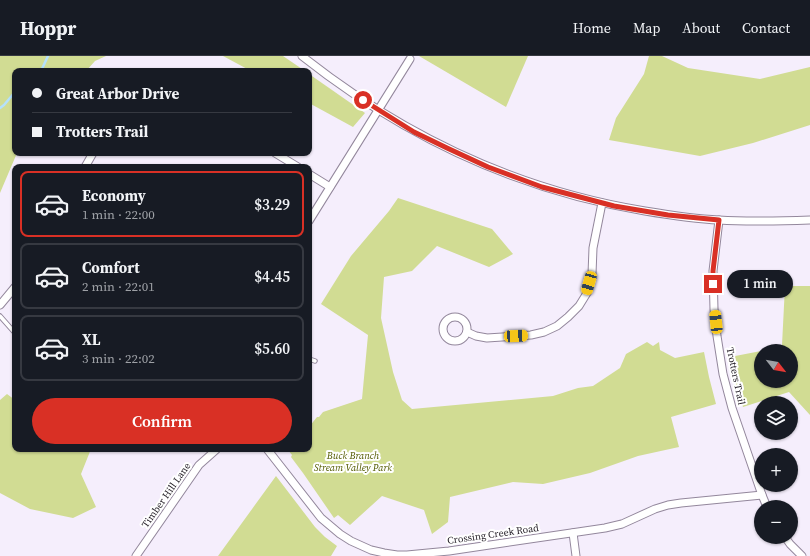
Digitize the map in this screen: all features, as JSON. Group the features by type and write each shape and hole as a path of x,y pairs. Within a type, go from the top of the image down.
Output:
{"street":[{"path":"302,56 344,88 414,132 485,166 542,187 602,203 668,215 719,220 810,220"},
{"path":"312,216 410,59"},
{"path":"280,156 293,164"},
{"path":"312,176 330,187"},
{"path":"466,332 486,338 531,335 544,332 557,326 568,318 579,306 587,293 592,274 593,248 602,203"},
{"name":"Trotters Trail","path":"719,220 713,271 714,309 723,374 732,408 764,500"},
{"path":"0,305 12,291"},
{"name":"Timber Hill Lane","path":"136,556 199,465 214,452"},
{"name":"Crossing Creek Road","path":"269,452 321,518 340,534 371,550 397,555 450,553 604,528 622,524 655,509 668,505 762,495"},
{"path":"573,533 576,556"},
{"path":"790,544 802,556"}],"lane":[{"path":"0,316 12,330"}],"green space":[{"path":"0,56 106,56 95,61 89,68 12,68 12,156 16,156 0,193"},
{"path":"223,56 283,56 301,68 245,68"},
{"path":"419,56 528,56 506,107"},
{"path":"649,56 662,56 688,68 760,79 810,67 810,125 753,143 700,156 609,140 616,118 644,74"},
{"path":"312,76 365,113 353,127 312,105"},
{"name":"Buck Branch Stream Valley Park","path":"398,198 492,229 513,254 489,267 437,246 412,271 384,277 381,318 393,372 402,400 412,409 553,396 578,388 593,386 620,368 626,354 647,342 653,346 659,342 660,350 675,358 704,352 716,404 671,417 679,447 638,456 590,473 543,484 513,482 450,497 448,522 432,534 424,510 382,496 350,525 338,515 334,518 291,457 292,455 290,452 312,452 312,423 317,417 319,417 323,412 362,399 368,335 321,304 351,256"},
{"path":"785,286 810,286 810,415 798,402 798,396 793,396 789,392 777,396 754,396 754,403 743,407 735,382 730,357 754,352 754,388 798,388 798,344 782,344"},
{"path":"7,394 12,398 12,452 90,452 81,474 96,507 73,518 30,509 0,493 0,400"},
{"path":"276,476 315,527 337,546 331,556 218,556"}],"waterway":[{"path":"42,68 48,56"},
{"path":"0,108 12,96"}],"route":[{"path":"363,100 414,132 488,167 542,187 614,206 668,215 719,220 713,271 713,284"}]}
